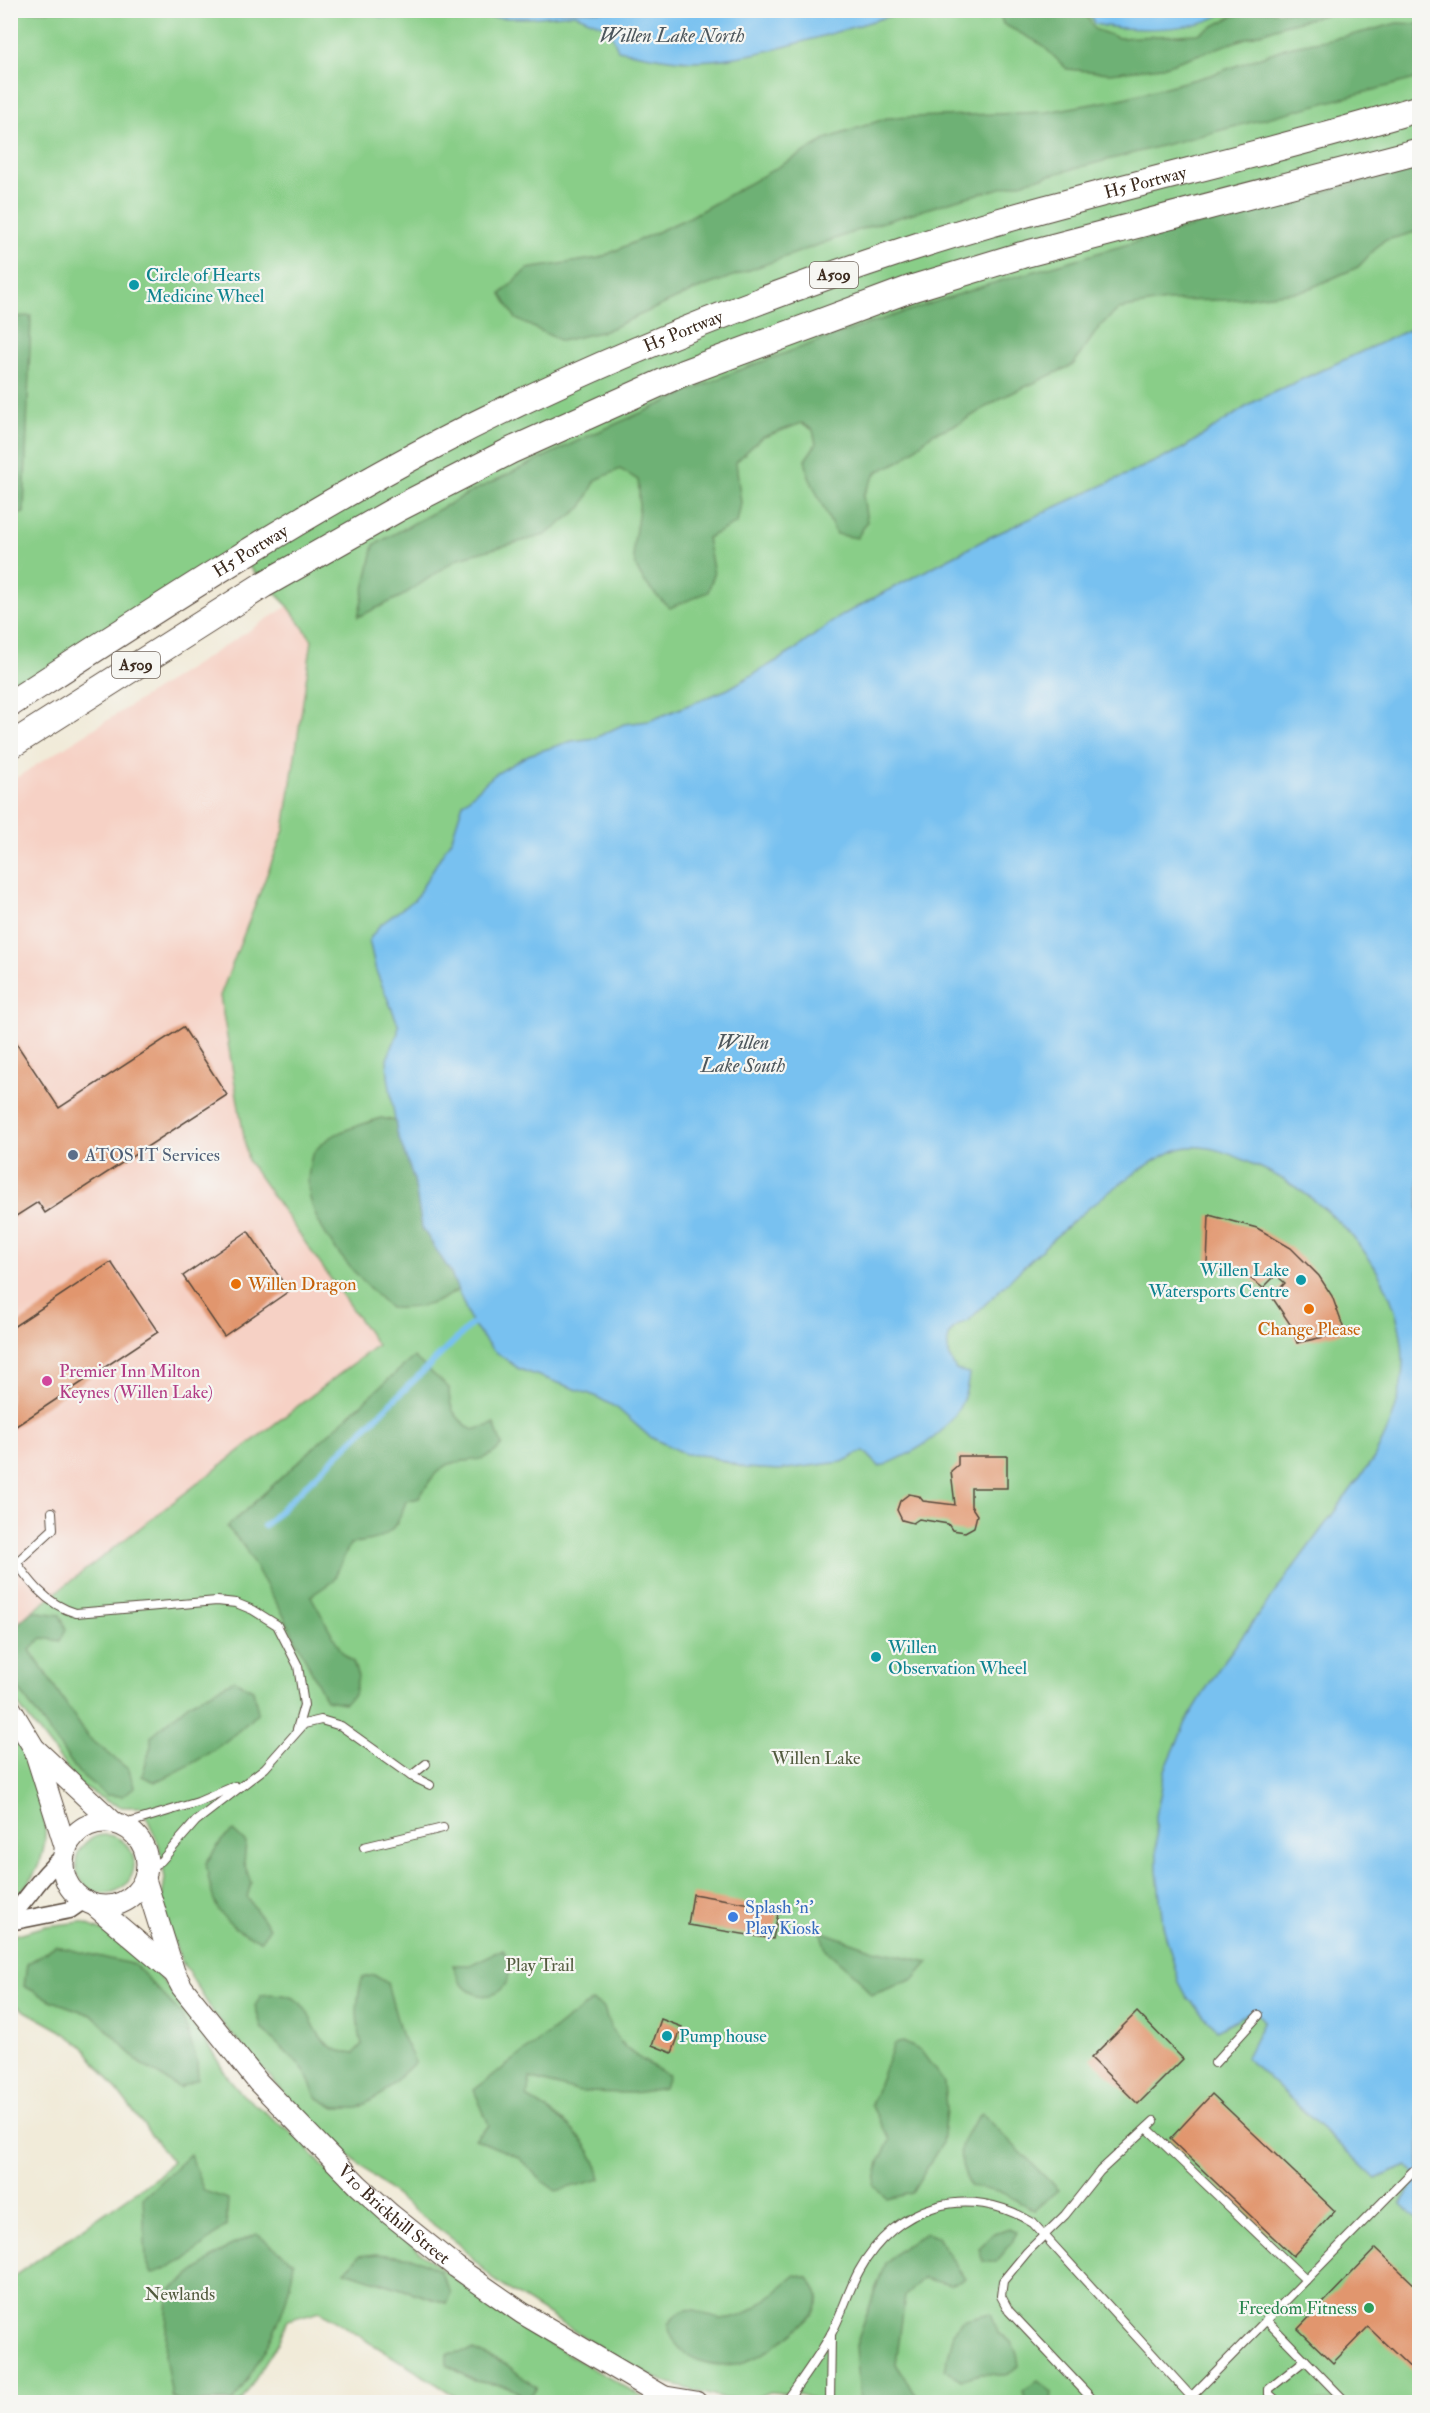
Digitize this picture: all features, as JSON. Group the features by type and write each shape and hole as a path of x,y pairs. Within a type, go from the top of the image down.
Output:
{"main road":[{"name":"H5 Portway","path":"10,704 239,556 436,444 512,407 671,336 903,251 1012,217 1419,108"},
{"name":"H5 Portway","path":"10,746 301,562 510,451 683,373 909,289 1022,255 1419,151"}],"street":[{"path":"10,1708 34,1748 64,1853 65,1878 75,1894 89,1903"},
{"path":"10,1922 70,1910 89,1903 119,1904 139,1890 146,1874 144,1848 131,1831 118,1824 34,1748"},
{"path":"10,1917 29,1898 77,1833 85,1827 103,1822 118,1824"},
{"name":"V10 Brickhill Street","path":"146,1874 174,1972"},
{"name":"V10 Brickhill Street","path":"89,1903 174,1972 258,2082 358,2185 456,2267 522,2313 670,2400 696,2403"}],"lane":[{"path":"17,1562 53,1529 52,1512"},
{"path":"10,1553 39,1592 63,1609 76,1613 227,1601 260,1614 277,1625 298,1665 304,1705 297,1730"},
{"path":"146,1874 161,1861 196,1821 265,1768 297,1730 310,1722 334,1722 411,1776 430,1785"},
{"path":"411,1776 426,1764"},
{"path":"118,1824 198,1802 244,1782"},
{"path":"363,1847 443,1828"},
{"path":"1215,2063 1259,2015"},
{"path":"1095,2403 1009,2311 1001,2296 1003,2281 1065,2215 1100,2171 1154,2121"},
{"path":"1147,2128 1306,2280"},
{"path":"786,2403 831,2333 860,2271 875,2247 897,2225 924,2210 951,2202 999,2207 1017,2213 1045,2235 1193,2400 1266,2320 1413,2171"},
{"path":"1266,2320 1346,2403"},
{"path":"830,2403 831,2333"},
{"path":"1278,2403 1269,2394 1269,2389 1305,2360"},
{"path":"1416,2403 1419,2399"}],"shaded area":[{"path":"288,606 312,640 284,830 220,996 248,1161 377,1345 32,1611 11,1630 11,781"}],"green space":[{"name":"Willen Lake","path":"11,11 1419,11 1419,2402 822,2402 798,2394 770,2392 753,2399 724,2399 667,2383 618,2359 495,2281 459,2244 402,2201 309,2121 214,2014 182,1962 165,1921 162,1898 165,1878 159,1845 142,1807 122,1807 108,1802 81,1786 11,1696 11,1630 32,1611 377,1345 248,1161 220,996 284,830 312,640 288,606 238,556 11,704"},
{"path":"999,11 1084,11 1094,29 1119,38 1198,34 1243,11 1340,11 1284,25 1162,67 1109,73 1067,69 1041,44 1003,24"},
{"path":"1397,23 1419,24 1419,78 959,199 867,227 695,290 605,331 561,341 516,319 501,294 527,269 599,258 690,217 829,138 887,118 1047,112 1120,99 1211,75 1288,47 1356,34"},
{"path":"1419,167 1419,231 1383,241 1358,267 1304,291 1228,300 1166,301 1119,309 1100,326 1073,365 1001,398 960,423 932,434 902,460 877,472 863,495 867,522 857,538 836,534 809,477 805,460 816,444 813,430 802,423 761,438 736,462 741,503 737,523 707,538 714,574 708,592 670,608 640,574 634,560 633,548 638,520 638,480 620,469 596,480 582,507 545,535 459,558 402,596 358,617 374,545 471,492 584,438 734,372 832,336 990,284 1167,233"},
{"path":"31,316 24,513 11,516 11,317"},
{"path":"381,1118 395,1121 414,1180 422,1228 450,1271 458,1290 441,1300 425,1305 390,1308 347,1264 322,1228 313,1209 309,1190 309,1171 313,1154 319,1146 335,1135"},
{"path":"414,1357 449,1388 452,1408 462,1421 473,1430 494,1424 502,1445 487,1457 450,1464 438,1471 419,1498 406,1501 397,1522 387,1534 372,1540 350,1544 333,1581 311,1596 342,1652 353,1662 358,1676 354,1695 344,1703 326,1700 285,1618 243,1545 227,1527"},
{"path":"32,1611 60,1615 66,1629 60,1641 42,1638 30,1650 88,1737 129,1770 134,1787 123,1796 106,1795 78,1772 11,1678 11,1630"},
{"path":"234,1680 253,1690 258,1712 223,1743 183,1768 155,1782 142,1776 151,1746 151,1736 190,1703"},
{"path":"10,1726 39,1794 44,1816 45,1838 41,1860 30,1881 11,1901"},
{"path":"233,1831 246,1843 244,1863 251,1883 247,1897 269,1928 261,1941 227,1920 215,1903 212,1892 206,1863 222,1840"},
{"path":"99,1835 111,1835 126,1843 134,1858 134,1870 126,1885 111,1893 99,1893 84,1885 76,1870 76,1858 84,1843"},
{"name":"Newlands","path":"81,1922 110,1934 140,1956 166,1984 191,2017 227,2076 243,2095 298,2138 343,2189 443,2270 525,2330 652,2402 465,2402 320,2311 287,2320 278,2343 241,2402 11,2402 10,2279 158,2176 172,2162 83,2046 65,2033 11,2003 11,1936 46,1926","holes":["103,1959 135,1965 141,2064 94,2016","345,2271 451,2293 446,2303","447,2365 536,2389 529,2399 507,2386 475,2381"]},
{"path":"820,1931 874,1950 929,1962 914,1979 871,1995 857,1977 826,1950"},
{"path":"55,1946 135,1965 182,2015 197,2062 198,2079 179,2088 141,2064 94,2016 50,2000 24,1986 27,1964"},
{"path":"503,1949 509,1975 505,1985 498,1991 490,1995 480,1995 470,1991 458,1979 453,1965 470,1965"},
{"path":"374,1975 387,1983 401,2034 415,2062 381,2095 358,2108 335,2108 316,2097 304,2070 262,2029 255,2006 261,1995 293,1998 301,2004 324,2041 337,2050 354,2053 362,2044 357,2011 362,1978"},
{"path":"592,2001 604,2008 613,2032 627,2049 668,2075 664,2088 635,2093 580,2092 530,2078 527,2097 563,2121 583,2141 597,2165 601,2179 556,2191 541,2180 518,2157 475,2139 489,2125 474,2090"},
{"path":"903,2042 921,2051 944,2082 946,2110 942,2143 912,2193 887,2199 874,2185 879,2162 890,2140 871,2105 894,2044"},
{"path":"982,2113 1058,2190 1034,2210 1003,2193 970,2186 960,2155 961,2147 963,2139"},
{"path":"190,2154 204,2191 228,2199 226,2226 185,2260 152,2274 146,2260 143,2198"},
{"path":"1009,2228 1017,2232 1011,2244 996,2262 983,2262 979,2248 995,2233"},
{"path":"927,2233 937,2237 965,2278 950,2285 923,2278 905,2296 896,2364 916,2395 929,2402 860,2402 856,2345 885,2263 908,2243"},
{"name":"Newlands","path":"257,2234 294,2262 291,2282 280,2319 233,2402 182,2402 172,2397 165,2356 168,2292 228,2247"},
{"path":"377,2254 414,2258 440,2271 451,2293 446,2303 345,2271 359,2256"},
{"path":"796,2275 808,2278 814,2286 818,2296 815,2311 795,2331 752,2359 726,2365 700,2361 679,2347 672,2337 668,2324 685,2310 700,2312 715,2318 734,2318 759,2305"},
{"path":"991,2313 998,2333 1013,2346 1019,2366 1004,2375 981,2374 961,2380 945,2370 954,2332 962,2320"},
{"path":"473,2350 507,2365 536,2388 529,2399 507,2386 475,2381 447,2365 447,2354"},
{"path":"1038,2381 1052,2392 1051,2402 1026,2402 1023,2391"}],"water":[{"path":"1090,10 1226,11 1214,18 1181,27 1143,29 1094,24"},
{"name":"Willen Lake North","path":"362,11 907,11 772,50 717,60 691,61 618,50 609,28 575,14 528,18 381,17"},
{"name":"Willen Lake South","path":"1419,325 1419,2221 1401,2203 1418,2177 1407,2166 1376,2179 1246,2057 1264,2021 1254,2010 1217,2030 1187,1997 1179,1982 1163,1926 1157,1870 1156,1816 1165,1770 1186,1722 1219,1668 1374,1458 1395,1409 1402,1377 1402,1343 1395,1310 1381,1279 1363,1250 1340,1224 1286,1181 1219,1150 1198,1147 1179,1149 1148,1165 1099,1199 1041,1250 968,1321 954,1329 948,1341 949,1355 956,1370 969,1373 966,1391 951,1421 940,1433 912,1452 880,1467 864,1451 842,1462 779,1470 745,1468 708,1456 685,1454 650,1437 617,1408 595,1396 519,1369 492,1349 472,1324 450,1271 422,1228 414,1180 397,1133 388,1076 387,1059 398,1033 398,1024 376,971 369,940 380,925 415,899 452,838 463,803 494,775 528,755 572,741 595,738 624,724 649,721 728,689 790,653 839,617 881,594 988,538 1182,449 1255,401"}],"building":[{"name":"ATOS IT Services","path":"183,1027 227,1095 45,1213 38,1202 10,1220 10,1034 59,1108"},
{"name":"Willen Lake Watersports Centre","path":"1209,1215 1257,1228 1291,1248 1319,1276 1332,1296 1345,1332 1297,1343 1292,1327 1272,1297 1285,1283 1276,1275 1263,1288 1246,1275 1207,1264"},
{"name":"Willen Dragon","path":"248,1231 289,1291 224,1336 183,1276"},
{"name":"Premier Inn Milton Keynes (Willen Lake)","path":"111,1262 158,1332 10,1430 10,1329"},
{"path":"958,1456 1007,1456 1007,1488 971,1488 971,1506 977,1515 974,1527 965,1532 952,1530 948,1524 919,1519 913,1523 902,1520 897,1510 900,1501 909,1494 919,1496 923,1501 955,1505 951,1471 958,1465"},
{"name":"Splash 'n' Play Kiosk","path":"693,1894 779,1909 773,1939 688,1925"},
{"path":"1137,2012 1183,2059 1138,2104 1091,2058"},
{"name":"Pump house","path":"661,2019 682,2027 672,2053 652,2045"},
{"path":"1212,2094 1335,2211 1293,2256 1170,2139"},
{"name":"Freedom Fitness","path":"1376,2248 1420,2290 1420,2377 1368,2327 1333,2363 1298,2329"}],"waterway":[{"path":"264,1526 472,1324"}],"place":[{"name":"Circle of Hearts Medicine Wheel","path":"134,285"},
{"name":"ATOS IT Services","path":"73,1155"},
{"name":"Willen Lake Watersports Centre","path":"1301,1280"},
{"name":"Willen Dragon","path":"236,1284"},
{"name":"Change Please","path":"1309,1309"},
{"name":"Premier Inn Milton Keynes (Willen Lake)","path":"47,1381"},
{"name":"Willen Observation Wheel","path":"876,1657"},
{"name":"Splash 'n' Play Kiosk","path":"733,1917"},
{"name":"Pump house","path":"667,2036"},
{"name":"Freedom Fitness","path":"1369,2308"}],"park label":[{"name":"Play Trail","path":"540,1965"}]}
